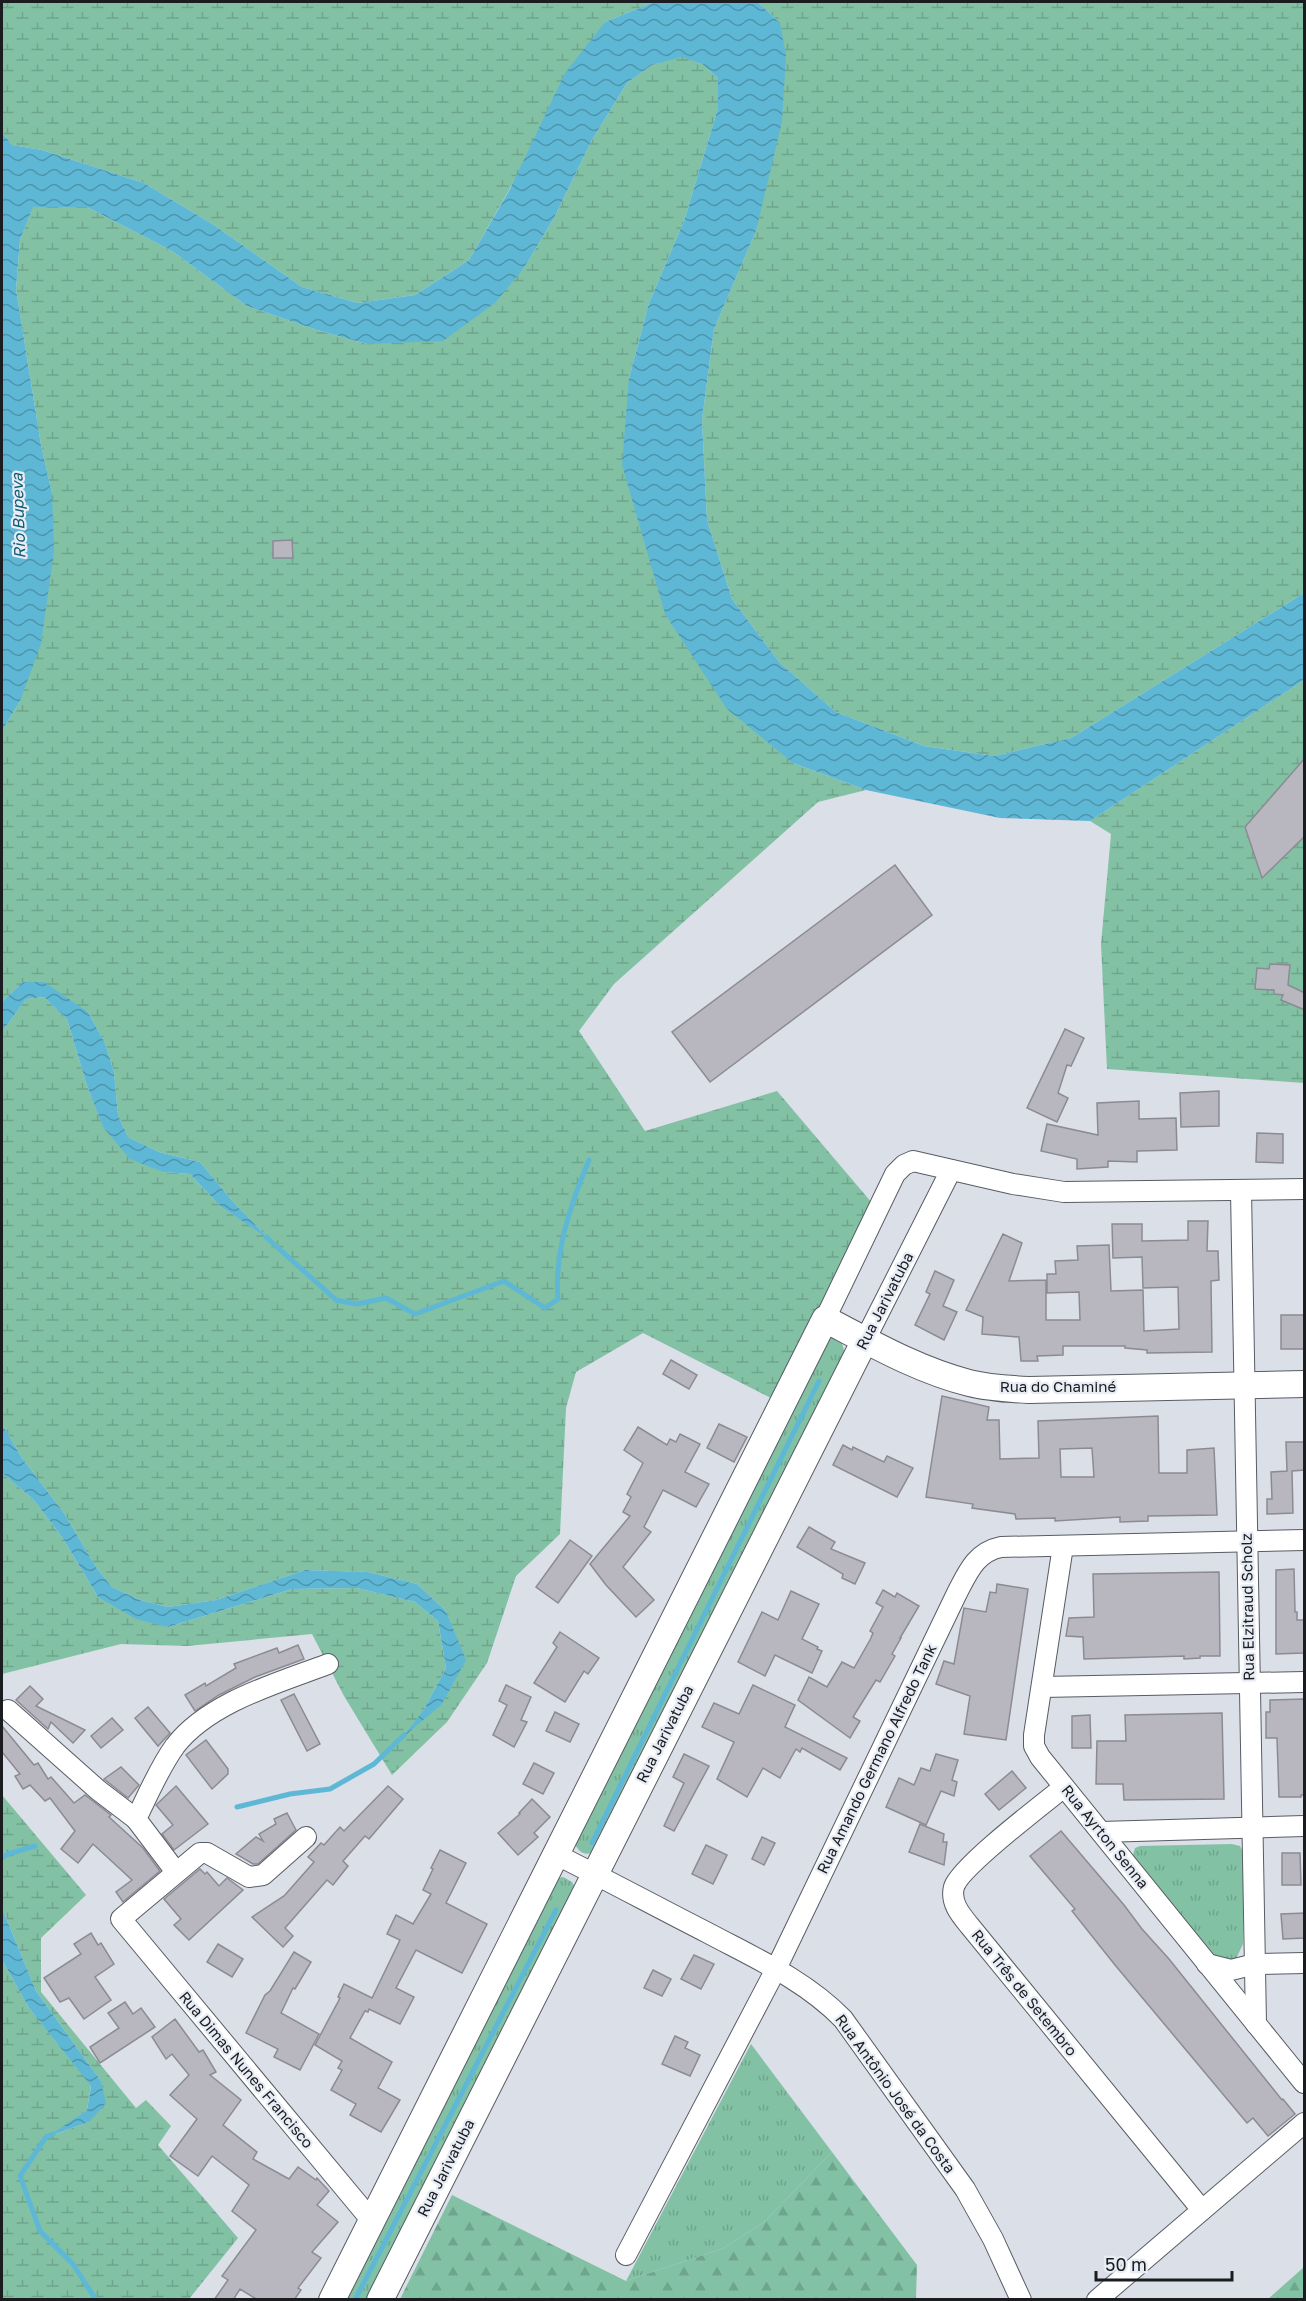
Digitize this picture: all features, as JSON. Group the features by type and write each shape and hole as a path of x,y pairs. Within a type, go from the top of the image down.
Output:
{"street":[{"path":"332,2300 825,1319 895,1174 904,1165 913,1161 1012,1184 1064,1192 1305,1189"},
{"name":"Rua Jarivatuba","path":"381,2300 951,1170"},
{"name":"Rua Elzitraud Scholz","path":"1240,1191 1256,2024"},
{"name":"Rua do Chaminé","path":"825,1319 938,1373 970,1383 1000,1388 1029,1390 1305,1384"},
{"name":"Rua Amando Germano Alfredo Tank","path":"626,2255 776,1969 970,1567 979,1557 990,1549 1001,1547 1305,1540"},
{"name":"Rua Ayrton Senna","path":"1063,1546 1034,1746 1064,1787 1305,2083"},
{"path":"136,1819 167,1758 190,1731 250,1693 328,1664"},
{"path":"1042,1687 1305,1682"},
{"path":"8,1710 98,1790 136,1819 176,1872 200,1853 207,1853 249,1877 255,1878 263,1875 306,1837"},
{"name":"Rua Três de Setembro","path":"1064,1787 972,1863 954,1887 954,1901 969,1925 1202,2210"},
{"path":"1101,1832 1305,1826"},
{"name":"Rua Antônio José da Costa","path":"556,1855 776,1969 817,1995 843,2019 965,2189 993,2239 1021,2300"},
{"name":"Rua Dimas Nunes Francisco","path":"176,1872 121,1919 372,2221"},
{"path":"1207,1964 1231,1970 1255,1964 1305,1963"},
{"path":"1097,2300 1305,2123"}],"green space":[{"path":"2,2 654,2 605,22 469,260 415,295 358,303 302,287 214,225 144,183 42,150 12,145 2,132"},
{"path":"758,2 1304,2 1304,593 1071,738 994,756 924,746 836,712 780,663 732,599 707,520 702,420 714,329 756,231 780,23"},
{"path":"682,56 702,64 718,78 718,108 684,221 649,303 629,378 793,763 866,790 818,802 614,984 579,1031 645,1131 777,1091 872,1203 773,1399 643,1333 576,1372 566,1408 560,1534 516,1576 487,1663 447,1722 392,1775 344,1696 312,1634 187,1646 121,1644 2,1674 2,1473 33,1499 62,1537 98,1597 168,1627 292,1589 357,1588 415,1602 438,1621 446,1668 423,1710 465,1660 446,1611 417,1584 368,1572 305,1570 216,1600 168,1607 140,1600 112,1587 96,1567 64,1513 22,1458 2,1424 2,1032 26,999 44,997 67,1019 86,1083 103,1126 163,1172 190,1174 220,1206 267,1237 235,1204 200,1162 159,1152 128,1137 118,1115 114,1072 105,1043 88,1012 23,982 2,1002 2,731 20,701 52,493 41,445 16,289 20,240 33,206 87,207 172,251 247,306 367,344 524,268 554,218 592,140 627,83 652,65"},
{"path":"1304,680 1304,1083 1107,1069 1101,944 1111,834 1090,821"},
{"path":"833,1338 842,1343 845,1354 598,1850 583,1853 574,1842 828,1339"},
{"path":"2,1795 86,1895 41,1938 41,1992 136,2108 146,2100 171,2126 158,2145 238,2238 189,2299 2,2299 2,1960 29,2008 91,2085 87,2110 50,2136 89,2122 101,2081 36,1991 2,1908"},
{"path":"1232,1844 1240,1846 1244,1854 1243,1944 1235,1961 1214,1959 1132,1858 1135,1848 1140,1846"},
{"path":"563,1877 572,1882 575,1887 368,2299 342,2300 557,1878"},
{"path":"751,2044 832,2152 764,2222 724,2248 626,2281"},
{"path":"832,2152 917,2265 916,2299 400,2299 452,2195 626,2281 724,2248 764,2222"},
{"path":"1304,2267 1304,2299 1268,2299"}],"water":[{"name":"Rio Bupeva","path":"654,2 758,2 780,23 786,55 782,122 756,231 714,329 702,420 707,520 732,599 780,663 836,712 924,746 994,756 1071,738 1304,593 1304,680 1090,821 1000,818 866,790 793,763 727,709 665,614 622,465 629,378 649,303 684,221 718,108 718,78 702,64 682,57 652,65 627,83 592,140 554,218 524,268 495,303 443,341 367,344 317,330 247,306 172,251 87,207 33,207 20,240 16,289 41,445 52,493 54,551 41,644 20,701 2,731 2,132 12,145 42,150 144,183 214,225 302,287 358,303 415,295 469,260 510,189 565,73 605,22"},
{"path":"23,982 44,982 88,1012 105,1043 114,1072 118,1115 128,1137 159,1152 200,1162 235,1204 270,1240 220,1206 190,1174 163,1172 130,1159 103,1127 86,1083 67,1019 44,997 26,999 2,1032 2,1002"},
{"path":"2,1424 22,1458 64,1513 96,1567 112,1587 140,1600 168,1607 216,1600 305,1570 368,1572 417,1584 446,1611 466,1660 442,1704 401,1739 423,1711 446,1668 438,1621 415,1602 357,1588 292,1589 168,1627 136,1619 98,1597 62,1537 33,1499 2,1473"},
{"path":"2,1908 36,1991 101,2081 106,2103 89,2122 47,2137 87,2110 91,2086 29,2008 2,1960"}],"building":[{"path":"292,540 293,558 273,558 273,541"},
{"path":"1305,758 1305,836 1262,878 1245,827"},
{"path":"895,865 932,915 710,1082 672,1032"},
{"path":"1270,964 1290,965 1288,985 1305,993 1305,1010 1281,1000 1283,995 1274,994 1274,990 1255,989 1257,968 1269,969"},
{"path":"1065,1029 1084,1038 1071,1066 1067,1065 1058,1093 1068,1098 1057,1122 1027,1108"},
{"path":"1219,1091 1219,1126 1181,1127 1180,1093"},
{"path":"1139,1101 1139,1119 1176,1118 1177,1150 1137,1151 1137,1162 1108,1161 1108,1167 1077,1169 1077,1159 1041,1151 1047,1124 1098,1135 1097,1103"},
{"path":"1257,1133 1283,1134 1283,1163 1256,1162"},
{"path":"1188,1221 1208,1221 1207,1251 1218,1251 1219,1280 1211,1281 1212,1352 1147,1353 1147,1350 1125,1348 1125,1346 1063,1346 1063,1355 1037,1356 1038,1361 1021,1361 1019,1337 982,1334 983,1317 966,1310 1003,1234 1022,1243 1009,1281 1046,1280 1046,1320 1080,1320 1079,1292 1047,1293 1047,1274 1056,1274 1055,1261 1078,1260 1077,1246 1109,1245 1111,1291 1143,1290 1144,1331 1179,1329 1178,1287 1143,1288 1142,1257 1113,1258 1112,1224 1142,1224 1142,1241 1188,1240"},
{"path":"935,1271 954,1280 943,1306 957,1312 944,1340 915,1325 930,1294 926,1292"},
{"path":"1281,1315 1305,1315 1305,1349 1281,1349"},
{"path":"671,1360 697,1375 689,1389 663,1374"},
{"path":"942,1396 989,1407 987,1420 999,1420 1000,1459 1039,1458 1038,1421 1158,1416 1159,1473 1187,1473 1187,1450 1214,1448 1217,1515 1148,1516 1148,1521 1120,1522 1120,1517 1055,1521 1055,1518 1016,1519 1015,1514 972,1508 973,1504 926,1497","holes":["1092,1448 1094,1477 1061,1477 1060,1449"]},
{"path":"719,1424 747,1437 734,1462 707,1448"},
{"path":"638,1427 667,1445 670,1439 676,1442 680,1434 700,1444 685,1472 709,1484 696,1507 663,1490 644,1527 651,1532 623,1567 654,1600 636,1617 590,1564 630,1516 623,1512 631,1497 627,1494 643,1463 624,1450"},
{"path":"1286,1442 1305,1442 1305,1470 1292,1471 1293,1513 1267,1514 1267,1499 1272,1499 1271,1472 1287,1471"},
{"path":"843,1445 852,1450 853,1447 884,1462 887,1456 913,1468 897,1497 833,1465"},
{"path":"809,1527 835,1542 831,1549 865,1563 855,1584 842,1578 843,1574 797,1547"},
{"path":"570,1540 592,1556 558,1603 536,1587"},
{"path":"1294,1569 1295,1612 1297,1612 1297,1620 1304,1620 1304,1653 1276,1654 1276,1570"},
{"path":"1219,1572 1220,1656 1184,1659 1184,1656 1084,1659 1083,1637 1066,1636 1069,1618 1094,1617 1093,1574"},
{"path":"997,1584 1028,1589 1006,1740 964,1734 970,1696 936,1684 944,1661 954,1664 964,1608 986,1612 990,1592 996,1593"},
{"path":"883,1590 895,1597 897,1593 919,1606 900,1638 892,1654 895,1656 880,1682 876,1680 853,1717 860,1721 850,1738 798,1700 809,1677 827,1687 842,1662 854,1668 870,1640 873,1633 870,1631 883,1607 876,1603"},
{"path":"791,1591 819,1604 802,1639 822,1651 812,1673 775,1655 765,1676 738,1662 762,1612 778,1620"},
{"path":"560,1632 599,1658 588,1674 584,1671 565,1702 534,1683 557,1647 553,1643"},
{"path":"298,1645 304,1659 255,1677 219,1695 195,1711 185,1695 205,1683 206,1686 236,1668 234,1664 277,1648 279,1653"},
{"path":"506,1685 531,1697 521,1720 527,1722 514,1747 493,1735 507,1705 499,1701"},
{"path":"753,1685 795,1705 785,1727 847,1758 840,1770 802,1748 800,1752 796,1749 780,1778 763,1768 747,1797 717,1779 734,1742 702,1727 714,1703 739,1714"},
{"path":"30,1686 43,1699 36,1706 85,1730 73,1743 51,1722 48,1729 16,1700"},
{"path":"294,1694 320,1744 307,1751 281,1700"},
{"path":"1305,1699 1305,1795 1279,1797 1277,1738 1266,1738 1266,1712 1270,1712 1270,1700"},
{"path":"148,1707 170,1733 158,1746 135,1718"},
{"path":"555,1712 579,1724 570,1742 546,1731"},
{"path":"1222,1713 1224,1799 1124,1800 1123,1784 1096,1784 1097,1741 1126,1741 1125,1715"},
{"path":"1090,1715 1091,1748 1072,1748 1072,1716"},
{"path":"112,1718 123,1730 101,1748 91,1736"},
{"path":"2,1726 34,1765 38,1763 48,1779 51,1777 74,1803 85,1795 111,1815 109,1817 143,1848 160,1871 123,1902 116,1892 132,1880 93,1844 78,1863 61,1849 75,1831 50,1798 45,1801 30,1785 23,1789 15,1776 20,1774 2,1752"},
{"path":"206,1740 228,1769 228,1774 212,1789 186,1755"},
{"path":"684,1754 709,1766 674,1831 664,1826 684,1783 673,1777"},
{"path":"936,1754 958,1760 952,1780 957,1782 954,1796 941,1791 926,1825 886,1807 899,1778 914,1785 921,1768 930,1771"},
{"path":"534,1763 554,1773 543,1794 523,1784"},
{"path":"121,1767 139,1785 128,1798 104,1779"},
{"path":"1012,1771 1026,1788 999,1810 985,1794"},
{"path":"176,1786 208,1824 174,1850 162,1834 173,1825 156,1805"},
{"path":"388,1786 403,1799 369,1839 365,1836 343,1861 348,1866 333,1885 327,1880 285,1928 293,1936 283,1947 252,1917 284,1896 314,1862 308,1857 321,1843 324,1845 340,1827 344,1831"},
{"path":"532,1799 550,1817 534,1833 538,1837 518,1855 498,1833 520,1814"},
{"path":"287,1813 296,1830 258,1864 253,1864 236,1854 256,1837 263,1841 259,1834 276,1824 274,1819"},
{"path":"920,1824 944,1834 943,1842 947,1842 944,1865 909,1852"},
{"path":"1061,1831 1295,2114 1268,2136 1253,2118 1247,2123 1115,1965 1072,1911 1075,1909 1030,1856"},
{"path":"762,1837 775,1843 764,1865 752,1859"},
{"path":"706,1845 727,1855 713,1884 692,1874"},
{"path":"440,1850 466,1863 446,1903 487,1924 462,1973 416,1950 396,1988 414,1997 400,2024 369,2009 368,2012 365,2011 350,2038 392,2062 378,2088 400,2100 381,2132 350,2115 356,2104 331,2090 342,2070 338,2068 342,2061 315,2045 340,1998 338,1997 344,1984 372,1998 400,1940 387,1934 396,1915 413,1924 431,1894 423,1890"},
{"path":"1282,1853 1300,1853 1301,1885 1282,1885"},
{"path":"200,1869 205,1874 207,1872 219,1886 227,1878 243,1890 189,1940 174,1925 181,1919 164,1899"},
{"path":"1305,1913 1305,1938 1283,1939 1281,1914"},
{"path":"91,1933 98,1945 101,1943 114,1964 95,1977 111,2000 84,2019 69,1998 60,2002 44,1978 81,1954 74,1944"},
{"path":"218,1944 243,1959 232,1977 207,1962"},
{"path":"294,1952 311,1962 295,1989 293,1988 281,2013 319,2034 300,2070 274,2057 278,2049 246,2033 265,1995 270,1991"},
{"path":"694,1955 714,1964 701,1989 681,1979"},
{"path":"653,1970 671,1979 662,1996 644,1988"},
{"path":"125,2002 133,2014 141,2008 155,2027 100,2063 90,2047 119,2028 108,2013"},
{"path":"175,2019 199,2052 203,2050 216,2072 210,2075 241,2100 223,2125 257,2152 253,2159 289,2179 298,2167 316,2180 317,2178 329,2191 317,2205 338,2222 312,2252 321,2258 298,2288 301,2290 294,2300 258,2300 240,2289 233,2300 214,2300 228,2280 222,2276 256,2230 232,2211 249,2185 212,2156 198,2176 170,2156 197,2119 170,2095 189,2075 172,2054 166,2059 152,2037"},
{"path":"675,2036 688,2042 685,2048 700,2055 690,2076 662,2064"}],"waterway":[{"path":"266,1237 336,1300 357,1304 386,1298 415,1314 504,1281 545,1308 558,1299 557,1281 565,1228 589,1160"},
{"path":"592,1843 819,1381"},
{"path":"237,1807 290,1794 330,1789 374,1764 404,1735"},
{"path":"2,1858 35,1846"},
{"path":"355,2300 556,1910"},
{"path":"53,2134 46,2137 20,2176 40,2231 73,2264 96,2300"}]}
